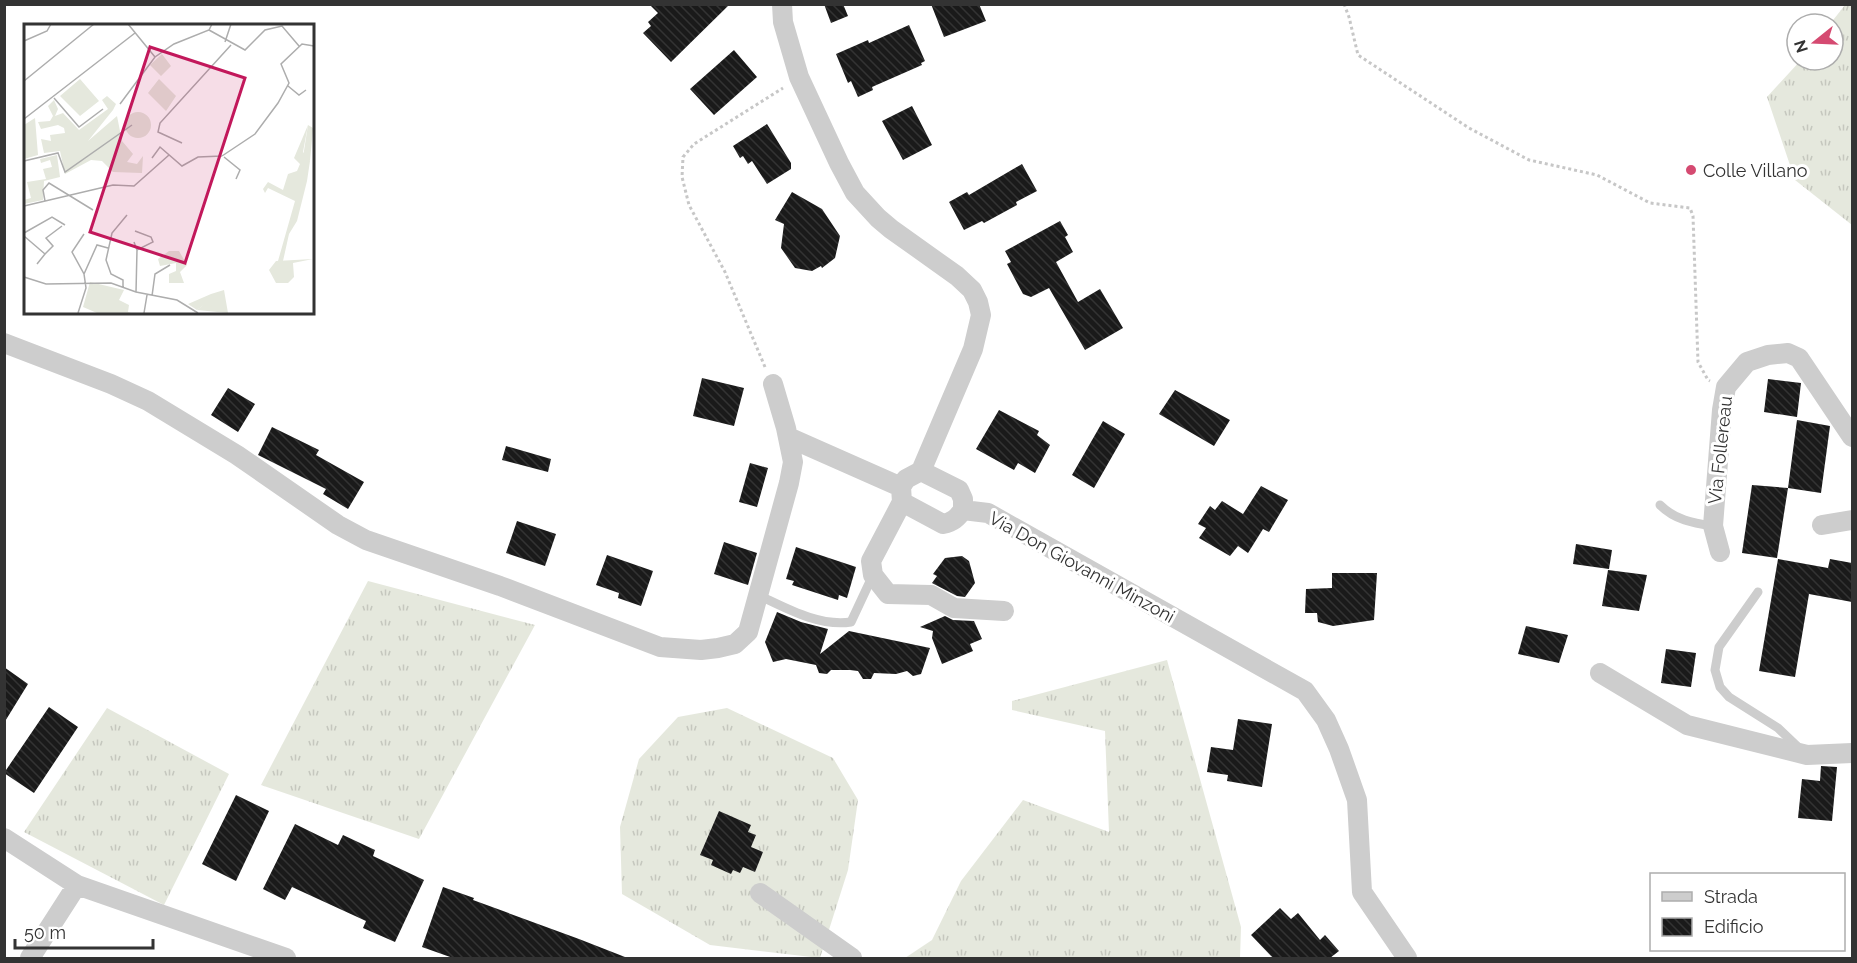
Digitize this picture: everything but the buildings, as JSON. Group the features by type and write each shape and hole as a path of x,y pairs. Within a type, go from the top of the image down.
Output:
{"street":[{"path":"770,4 782,13 799,77 855,193 891,229 957,276 972,290 981,315 974,349 921,471 906,479 871,561 873,575 888,594 931,595 954,608 1004,610"},
{"path":"4,342 148,401 237,455 338,525 366,540 500,586 660,647 700,650 735,644 747,632 789,483 793,462 772,384"},
{"name":"Via Follereau","path":"1720,552 1713,526 1722,410 1726,387 1747,362 1768,355 1788,353 1799,358 1852,437"},
{"path":"788,437 901,494 943,524 958,518 963,510 963,499 959,490 921,471"},
{"name":"Via Don Giovanni Minzoni","path":"963,510 988,513 1305,691 1326,720 1357,800 1362,892 1407,958"},
{"path":"1822,525 1852,520"},
{"path":"1600,674 1687,725 1807,755 1852,753"},
{"path":"4,838 77,885 286,958"},
{"path":"30,958 77,885"},
{"path":"760,893 852,958"}],"lane":[{"path":"1660,505 1685,521 1713,526"},
{"path":"758,595 800,615 839,624 850,622 873,575"},
{"path":"1758,592 1719,647 1715,670 1720,687 1729,697 1778,728 1807,755"}],"path":[{"path":"1344,4 1358,55 1469,128 1529,160 1597,175 1650,203 1690,208 1693,216 1698,362 1707,380 1726,387"},
{"path":"772,384 725,272 688,205 682,177 683,157 694,144 799,77"}],"green space":[{"path":"1845,5 1852,5 1852,225 1795,180 1767,97 1790,72 1845,72 1845,12 1839,12"},
{"path":"368,581 535,625 419,839 261,785"},
{"path":"1167,660 1241,927 1240,958 905,958 932,940 961,881 1023,800 1109,832 1105,731 1012,710 1012,701"},
{"path":"107,708 229,774 164,905 24,832"},
{"path":"727,708 833,758 858,800 848,870 820,958 710,945 622,894 620,827 639,759 678,717"}],"place":[{"name":"Colle Villano","path":"1691,170"}]}
